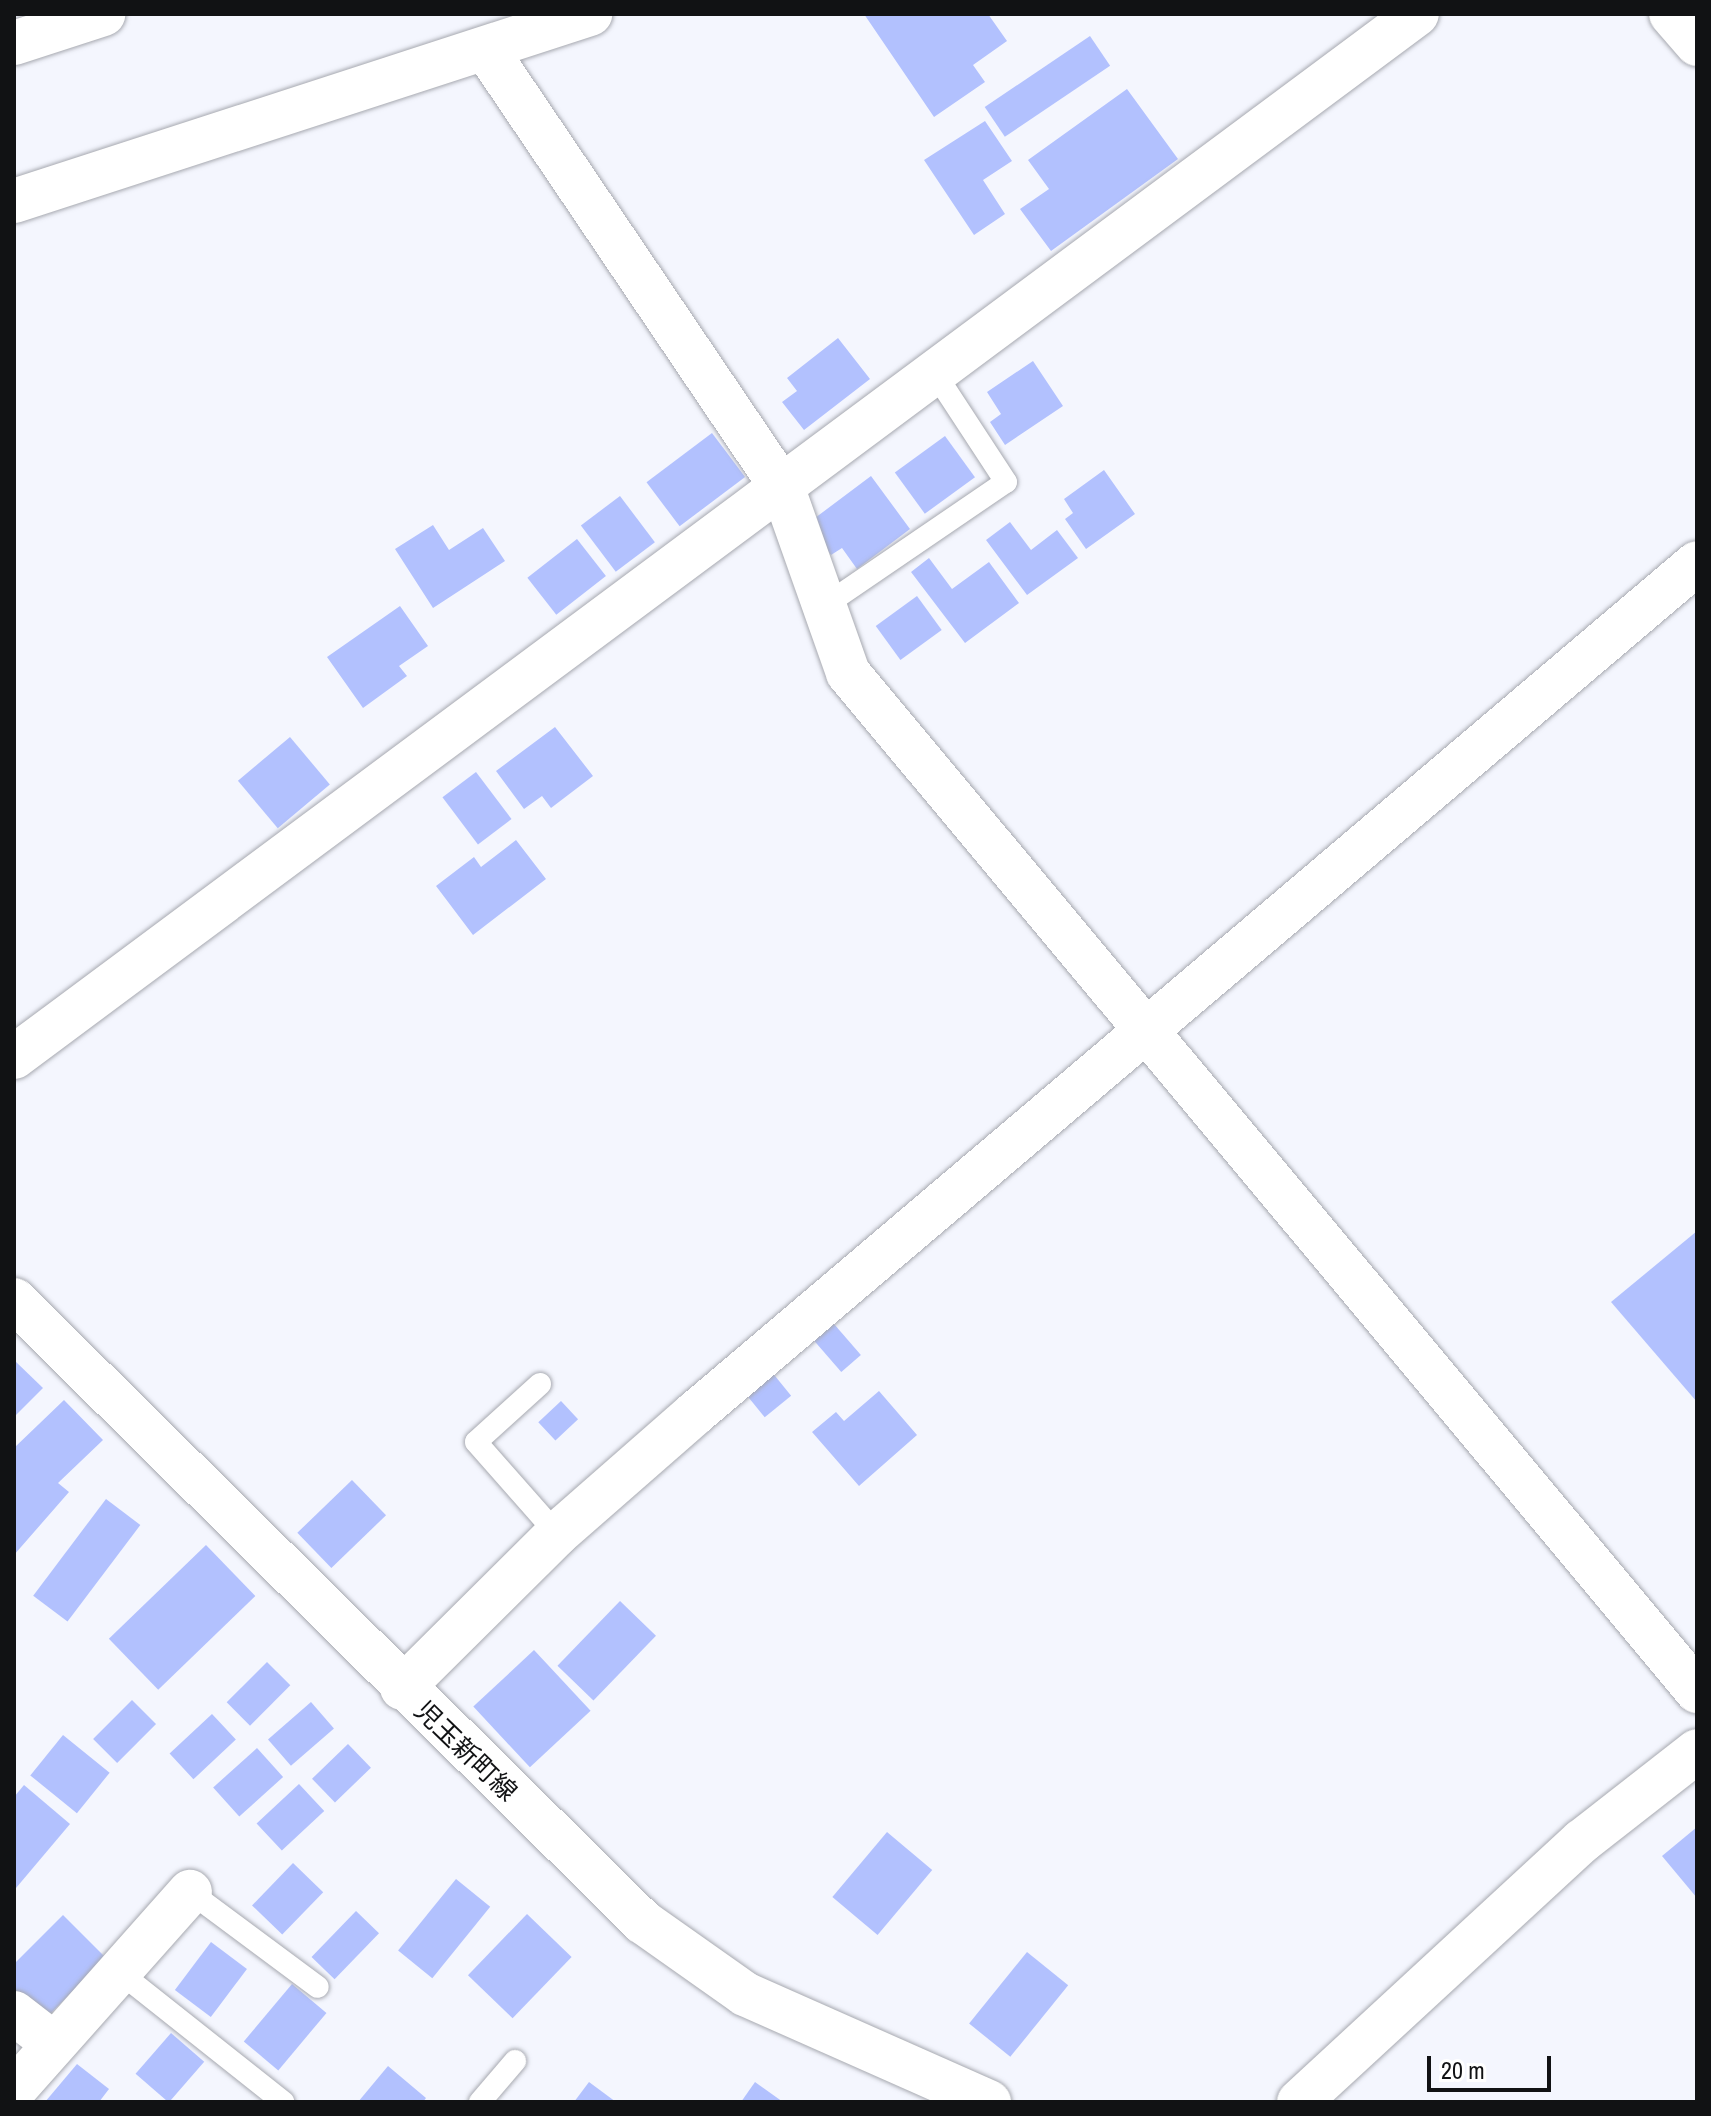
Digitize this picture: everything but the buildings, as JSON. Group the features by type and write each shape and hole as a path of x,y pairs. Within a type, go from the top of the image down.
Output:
{"main road":[{"path":"14,43 103,14"},
{"path":"14,201 487,51 590,14"},
{"path":"14,1057 783,489 1417,14"},
{"path":"1671,14 1697,44"},
{"path":"487,51 783,489 848,673 1697,1691"},
{"path":"402,1688 557,1534 1697,563"},
{"name":"児玉新町線","path":"14,1300 402,1688 692,1962 806,2025 989,2102"},
{"path":"1299,2102 1582,1841 1697,1751"},
{"path":"14,2090 190,1892"},
{"path":"14,2013 53,2043"}],"lane":[{"path":"824,606 1006,482 936,375"},
{"path":"540,1384 476,1442 557,1534"},
{"path":"190,1892 318,1987"},
{"path":"118,1971 283,2102"},
{"path":"480,2102 515,2061"}]}
